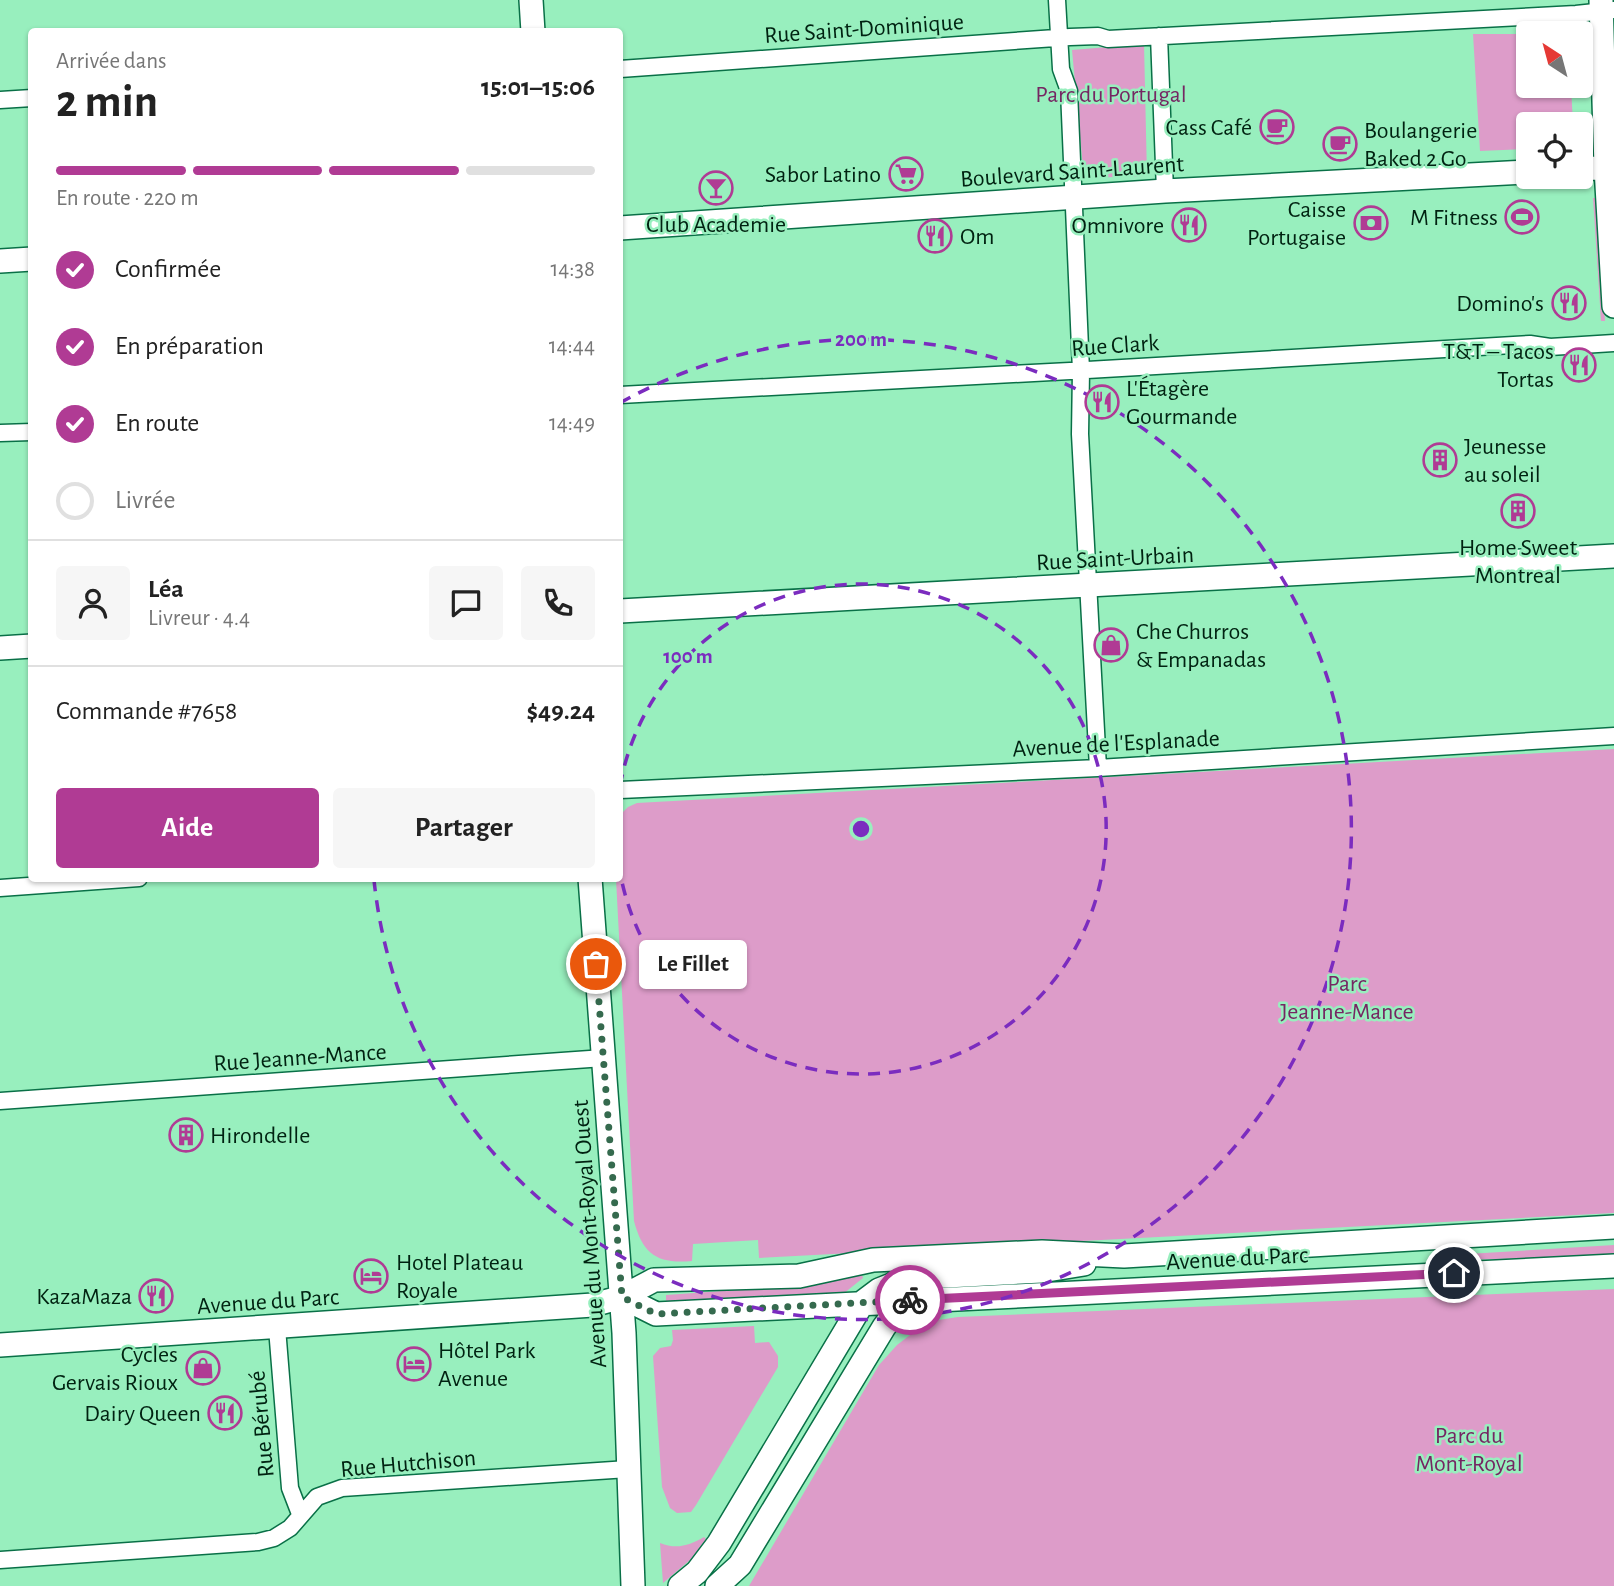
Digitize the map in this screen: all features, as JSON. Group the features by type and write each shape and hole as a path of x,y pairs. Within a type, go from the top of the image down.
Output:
{"main road":[{"path":"531,0 533,28"},
{"path":"1606,7 1614,306"},
{"name":"Boulevard Saint-Laurent","path":"623,228 1165,191 1516,173"},
{"path":"0,261 28,259"},
{"name":"Rue Saint-Urbain","path":"623,611 1614,556"},
{"path":"0,648 28,646"},
{"name":"Avenue du Mont-Royal Ouest","path":"590,882 622,1297 633,1586"},
{"name":"Avenue du Parc","path":"0,1345 593,1305 622,1297 654,1280 799,1276 873,1260 1042,1252 1124,1256 1614,1227"},
{"name":"Avenue du Parc","path":"863,1302 878,1290 909,1278 1041,1271 1124,1256"},
{"name":"Avenue du Parc","path":"622,1297 656,1314 1614,1266"},
{"path":"717,1586 740,1565 884,1326 893,1315 905,1307 928,1299"},
{"path":"680,1586 697,1572 719,1543 863,1302"}],"street":[{"path":"1057,0 1060,68 1069,91 1081,371 1080,434 1098,768"},
{"name":"Rue Saint-Dominique","path":"623,69 1060,37 1098,36 1108,39 1606,7"},
{"path":"1159,36 1165,191"},
{"path":"0,100 28,98"},
{"name":"Rue Clark","path":"623,395 1530,344 1550,347 1614,343"},
{"path":"0,433 28,432"},
{"name":"Avenue de l'Esplanade","path":"623,790 1098,768 1614,736"},
{"path":"0,888 83,882"},
{"name":"Rue Jeanne-Mance","path":"0,1101 604,1058"},
{"name":"Rue Bérubé","path":"277,1328 289,1488 300,1514"},
{"name":"Rue Hutchison","path":"0,1560 258,1542 274,1538 290,1528 317,1497 342,1488 628,1469"}],"green space":[{"path":"1473,34 1516,34 1516,98 1572,98 1572,112 1516,112 1516,150 1480,151"},
{"name":"Parc du Portugal","path":"1144,44 1147,176 1084,178 1072,50"},
{"path":"1593,198 1596,198 1605,321 1601,321"},
{"name":"Parc Jeanne-Mance","path":"1614,749 1614,1213 759,1258 758,1240 693,1244 692,1261 661,1259 642,1242 634,1221 616,882 623,882 623,812 637,803"},
{"path":"1614,1245 1614,1255 1433,1259 1434,1256"},
{"path":"861,1272 863,1278 839,1295 666,1301 666,1295 807,1285"},
{"name":"Parc du Mont-Royal","path":"1614,1289 1614,1586 749,1586 879,1365 897,1345 914,1332 910,1331 932,1321 958,1317"},
{"path":"754,1326 755,1343 769,1342 778,1356 778,1367 696,1505 691,1512 677,1513 670,1508 662,1487 653,1356 660,1348 671,1346 672,1330"},
{"path":"704,1537 706,1539 690,1560 663,1583 660,1543 683,1546"}],"way so far":[{"path":"596,964 622,1297 656,1314 910,1300"}],"place":[{"name":"Cass Café","path":"1277,127"},
{"name":"Boulangerie Baked 2 Go","path":"1340,144"},
{"name":"Sabor Latino","path":"906,174"},
{"name":"Club Academie","path":"716,188"},
{"name":"M Fitness","path":"1522,217"},
{"name":"Caisse Portugaise","path":"1371,223"},
{"name":"Omnivore","path":"1189,225"},
{"name":"Om","path":"935,236"},
{"name":"Domino's","path":"1569,303"},
{"name":"T&T – Tacos Tortas","path":"1579,365"},
{"name":"L'Étagère Gourmande","path":"1102,402"},
{"name":"Jeunesse au soleil","path":"1440,460"},
{"name":"Home Sweet Montreal","path":"1518,511"},
{"name":"Che Churros & Empanadas","path":"1111,645"},
{"name":"Le Fillet","path":"596,964"},
{"name":"Hirondelle","path":"186,1135"},
{"name":"Hotel Plateau Royale","path":"371,1276"},
{"name":"KazaMaza","path":"156,1296"},
{"name":"Hôtel Park Avenue","path":"414,1364"},
{"name":"Cycles Gervais Rioux","path":"203,1368"},
{"name":"Dairy Queen","path":"225,1413"}],"route":[{"path":"910,1300 1454,1273"}]}
